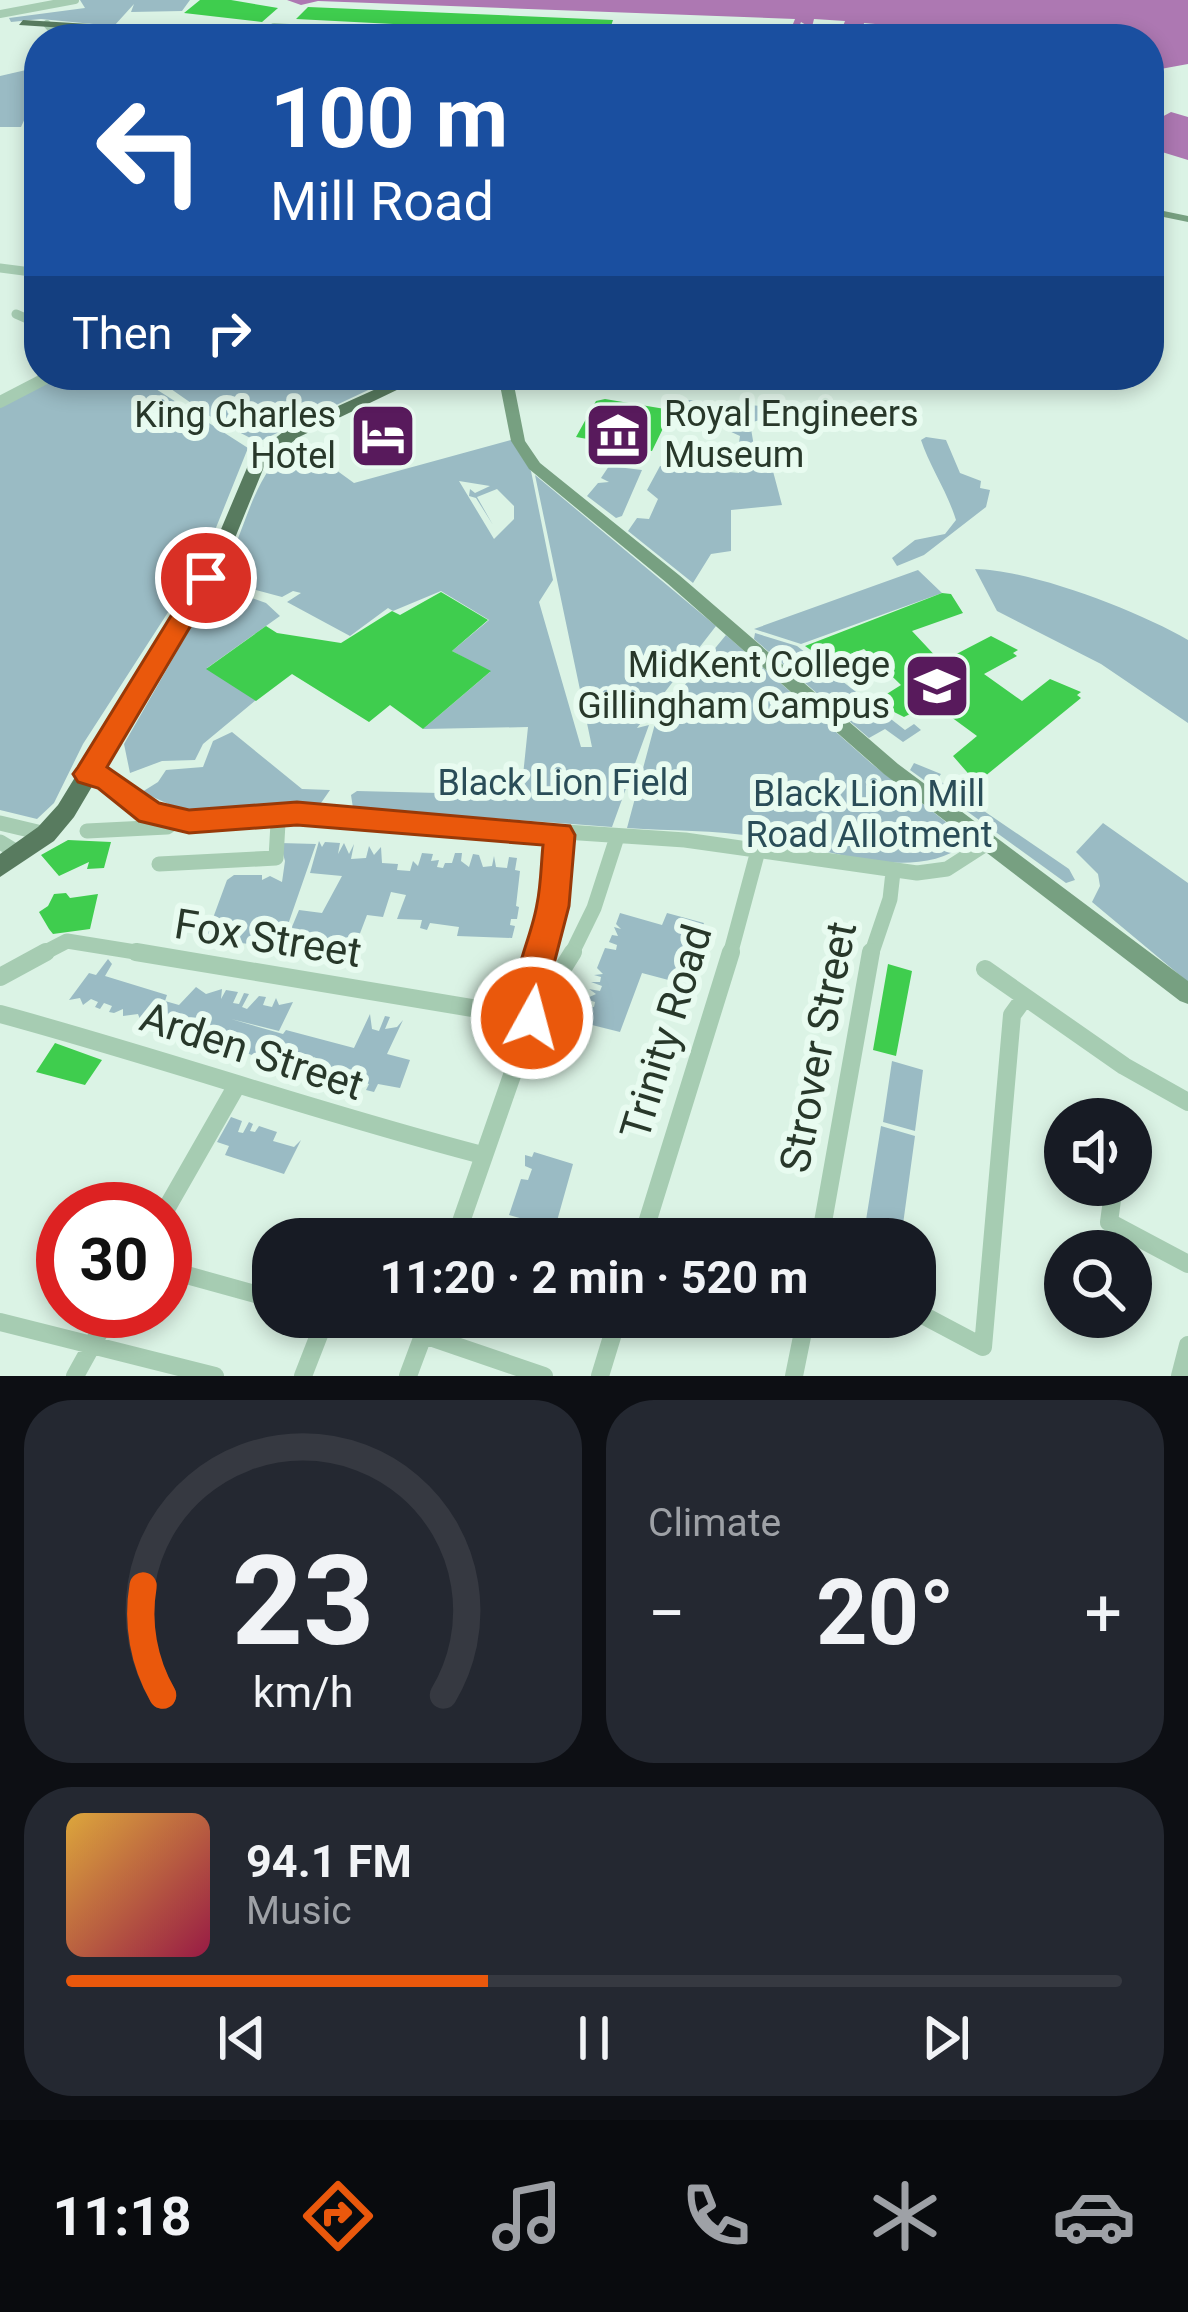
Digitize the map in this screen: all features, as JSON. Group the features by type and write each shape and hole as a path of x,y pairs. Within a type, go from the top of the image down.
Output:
{"main road":[{"path":"23,23 28,24"},
{"path":"0,26 28,24"},
{"path":"6,852 46,834 88,774 217,560 254,465 293,433 387,390"},
{"path":"508,390 518,441 534,466 674,579 891,770 1188,994"}],"street":[{"path":"0,14 75,0"},
{"path":"276,24 282,17"},
{"path":"16,314 24,317"},
{"path":"88,774 107,778 136,805 178,820 297,814 759,847 893,872 946,869 989,842"},
{"path":"118,828 136,805"},
{"path":"86,832 166,827 178,820"},
{"path":"0,823 46,834"},
{"path":"158,865 276,858 278,823"},
{"path":"6,852 19,828"},
{"path":"532,1018 532,983 553,906 560,835"},
{"path":"462,1218 532,1018 550,994 586,922 617,837"},
{"name":"Trinity Road","path":"649,1218 754,879 759,847"},
{"name":"Strover Street","path":"824,1218 871,953 890,898 893,872"},
{"name":"Fox Street","path":"0,977 67,941 532,1018"},
{"path":"986,969 1124,1066 1188,1102"},
{"path":"936,1322 983,1347 1012,1015 1024,997"},
{"name":"Arden Street","path":"0,1014 126,1048 334,1118 482,1155"},
{"path":"182,1182 237,1085"},
{"path":"1111,1206 1109,1222 1188,1264"},
{"path":"192,1276 252,1293"},
{"path":"0,1322 215,1376"},
{"path":"75,1376 97,1338"},
{"path":"303,1376 318,1338"},
{"path":"408,1376 422,1338"},
{"path":"455,1338 544,1376"},
{"path":"600,1376 612,1338"},
{"path":"794,1376 802,1338"},
{"path":"1180,1376 1188,1345"}],"green space":[{"path":"80,0 190,0 182,11 131,12 134,4 116,24 11,22 9,18 85,8"},
{"path":"24,70 21,127 0,127 0,76"},
{"path":"28,390 157,390 248,448 205,555 83,744 54,803 37,819 0,810 0,405"},
{"path":"172,390 368,390 258,442"},
{"path":"676,399 772,407 769,417 750,423 756,458 738,449 740,436 672,405"},
{"path":"511,440 531,471 553,580 539,602 581,747 592,747 535,475 716,626 637,728 649,725 612,827 353,808 351,795 357,791 521,795 528,727 423,729 490,672 452,651 489,620 441,591 393,611 388,608 350,636 287,602 301,593 293,591 282,597 219,580 268,470 296,441 354,483","holes":["459,481 490,486 475,493 470,489 469,496 476,498 493,525 477,497 497,489 514,506 514,519 494,539"]},
{"path":"921,440 946,440 960,473 990,490 986,507 924,555 897,566 892,558 915,540 945,534 956,520"},
{"path":"770,460 782,505 731,510 731,551 711,554 693,583 628,531 637,518 649,519 658,499 647,490 660,466 739,473 745,463"},
{"path":"609,466 642,470 622,516 616,518 587,496 598,483 609,482 601,478"},
{"path":"975,569 1025,576 1084,594 1188,640 1188,723 1101,664 997,611"},
{"path":"918,570 942,593 801,644 754,629"},
{"path":"215,585 266,603 280,616 207,668 256,700 203,744 195,760 162,761 130,773 124,744"},
{"path":"755,633 797,646 905,730 914,724 921,730 903,742 885,729 869,738 754,639"},
{"name":"Black Lion Mill Road Allotment","path":"726,635 872,764 965,837 966,844 944,856 892,863 742,835 627,828 656,720"},
{"name":"Black Lion Field","path":"232,732 302,789 330,790 321,803 186,812 142,792 166,770 203,767 213,741"},
{"path":"914,763 941,774 937,779 1069,869 1075,880 1066,883 910,770"},
{"path":"1103,823 1188,883 1188,982 1092,902 1100,886 1098,874 1076,852"},
{"path":"319,841 322,847 325,842 340,843 338,854 344,843 349,854 354,844 351,859 366,858 369,846 374,855 381,847 382,863 398,864 397,870 410,871 413,861 418,866 422,853 433,854 431,861 439,860 437,867 443,868 452,863 455,853 462,853 461,861 469,867 473,854 479,855 483,867 492,866 494,856 496,867 507,868 509,857 517,858 519,907 517,919 511,919 510,925 515,926 512,938 457,936 459,927 430,923 427,930 420,928 422,920 397,919 406,895 391,892 383,917 367,915 351,957 352,947 346,946 342,956 336,950 331,954 333,948 328,947 325,953 314,946 308,950 310,941 305,940 303,950 293,943 284,946 299,910 322,913 342,876 310,873"},
{"path":"280,843 316,844 283,939 275,938 272,944 272,937 261,935 249,944 241,943 240,936 236,942 231,935 225,940 226,928 214,939 206,937 227,880 234,875 262,875 262,880 270,876 282,882 285,861"},
{"path":"620,913 662,925 667,913 704,923 697,942 689,940 676,982 642,973 620,1032 576,1021 582,1005 594,1007 595,1002 585,999 596,994 589,989 600,991 602,986 591,982 600,982 601,977 594,975 603,974 597,968 605,948 616,950 617,945 609,942 612,935 618,936 614,927 621,929 616,924"},
{"path":"108,959 112,964 105,976 167,995 165,1001 179,1005 196,987 206,994 222,989 221,999 226,990 238,992 233,1003 239,1004 244,993 249,994 242,1007 247,1009 259,996 266,997 263,1005 272,1007 276,998 279,1005 293,1002 279,1031 231,1019 283,1034 286,1030 354,1048 370,1014 372,1029 379,1031 385,1016 390,1017 385,1029 403,1020 387,1054 410,1060 400,1088 378,1084 374,1092 366,1090 369,1084 363,1082 360,1088 358,1080 338,1081 341,1076 337,1074 329,1079 330,1065 314,1057 307,1072 309,1057 302,1055 295,1069 297,1058 287,1055 279,1064 281,1054 275,1052 269,1058 273,1050 268,1048 255,1056 246,1053 250,1046 246,1044 241,1052 217,1044 220,1038 215,1036 205,1041 210,1026 201,1039 200,1028 194,1037 189,1029 181,1033 187,1023 183,1021 177,1027 172,1021 167,1026 170,1020 164,1018 161,1024 154,1019 150,1025 151,1018 141,1022 138,1014 123,1016 123,1009 109,1012 112,1006 104,1003 100,1009 91,999 83,1005 80,998 69,1000 89,973 96,975"},
{"path":"892,1061 923,1070 915,1131 883,1122"},
{"path":"231,1117 242,1121 238,1132 243,1133 249,1122 253,1124 250,1131 259,1126 277,1132 273,1141 294,1147 301,1140 284,1174 225,1155 229,1146 217,1142"},
{"path":"881,1126 915,1136 904,1218 866,1218"},
{"path":"534,1152 573,1164 558,1218 509,1215 521,1179 528,1180 532,1169 525,1166 525,1155 532,1157"}],"shaded area":[{"path":"287,0 1188,0 1188,64 1164,68 1164,24 844,24 814,19 813,24 793,24 795,19 318,1 301,5"},
{"path":"1171,112 1188,117 1188,160 1164,153 1164,116"}],"building":[{"path":"200,0 278,8 262,22 184,13"},
{"path":"308,7 613,20 612,24 394,24 296,19"},
{"path":"596,401 665,409 670,414 652,451 597,445 599,441 576,437"},
{"path":"441,592 488,620 452,651 491,671 423,729 390,705 369,722 292,674 256,701 206,669 266,626 277,633 341,643 392,611 400,615"},
{"name":"MidKent College Gillingham Campus","path":"942,593 951,594 963,613 912,631 941,662 991,636 1018,650 1013,653 1017,656 984,674 1022,701 1050,679 1081,692 1077,695 1081,698 984,777 979,774 973,779 953,756 977,736 932,703 904,717 874,702 901,685 864,649 828,662 805,646"},
{"path":"68,840 111,842 104,868 87,869 89,862 59,876 41,855"},
{"path":"66,893 70,898 98,894 90,929 53,934 49,929 39,912 54,894"},
{"path":"888,964 912,971 896,1056 873,1050"},
{"path":"55,1043 102,1060 85,1085 36,1072"}],"place":[{"name":"Royal Engineers Museum","path":"618,435"},
{"name":"King Charles Hotel","path":"383,436"},
{"name":"MidKent College Gillingham Campus","path":"937,686"}],"route":[{"path":"206,578 88,774 107,778 150,812 189,822 297,814 560,835 553,906 532,983 532,1018"}]}
